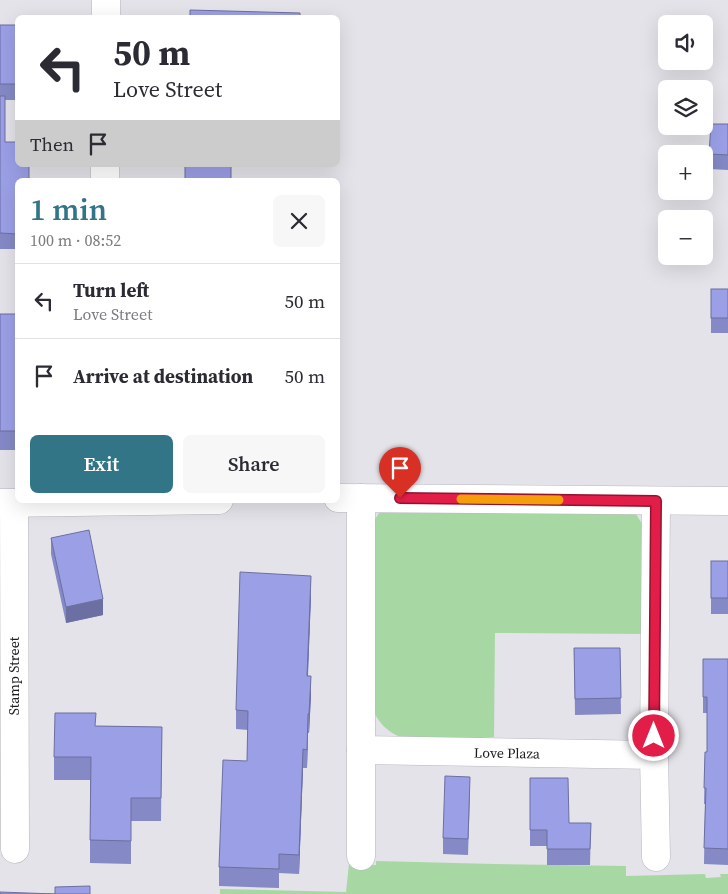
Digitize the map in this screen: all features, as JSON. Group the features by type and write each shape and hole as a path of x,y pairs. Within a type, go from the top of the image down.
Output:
{"street":[{"path":"106,0 106,15"},
{"path":"361,856 361,750 349,498 728,501"},
{"path":"656,501 654,755 656,857"},
{"name":"Stamp Street","path":"7,503 15,849"},
{"name":"Love Plaza","path":"361,750 654,755"}],"green space":[{"path":"389,509 636,514 644,527 644,634 495,633 494,737 415,739 396,735 383,726 374,713 372,524 379,513"},
{"path":"376,861 626,866 626,876 705,874 706,878 721,877 720,874 728,874 728,894 220,894 220,889 346,892 349,864 376,865"}],"building":[{"path":"190,10 300,13 300,15 190,15"},
{"path":"0,25 15,25 15,84 0,84"},
{"path":"0,96 5,96 5,142 15,142 15,167 29,167 29,178 15,178 15,234 0,233"},
{"path":"713,124 728,124 728,155 713,154 713,145 710,145 710,135 713,135"},
{"path":"185,167 231,167 231,178 185,178"},
{"path":"711,289 728,289 728,318 711,318"},
{"path":"0,314 15,314 15,431 0,431"},
{"path":"89,530 103,599 66,607 51,538"},
{"path":"711,561 728,561 728,598 711,598"},
{"path":"240,572 311,576 307,676 311,676 307,750 303,749 299,855 279,854 279,869 219,867 223,760 247,761 248,711 236,710"},
{"path":"574,648 620,648 621,698 575,699"},
{"path":"703,659 728,659 728,849 704,848 707,697 703,697"},
{"path":"55,713 96,713 95,726 162,727 161,798 131,798 131,841 90,840 91,757 54,757"},
{"path":"445,776 470,777 468,839 443,838"},
{"path":"530,778 568,778 569,823 591,823 590,849 547,849 547,830 530,830"},
{"path":"90,886 90,894 55,894 55,887"},
{"path":"0,892 55,894 0,894"}],"slow traffic":[{"path":"461,499 559,500"}],"route":[{"path":"400,498 656,501 654,736"}]}
